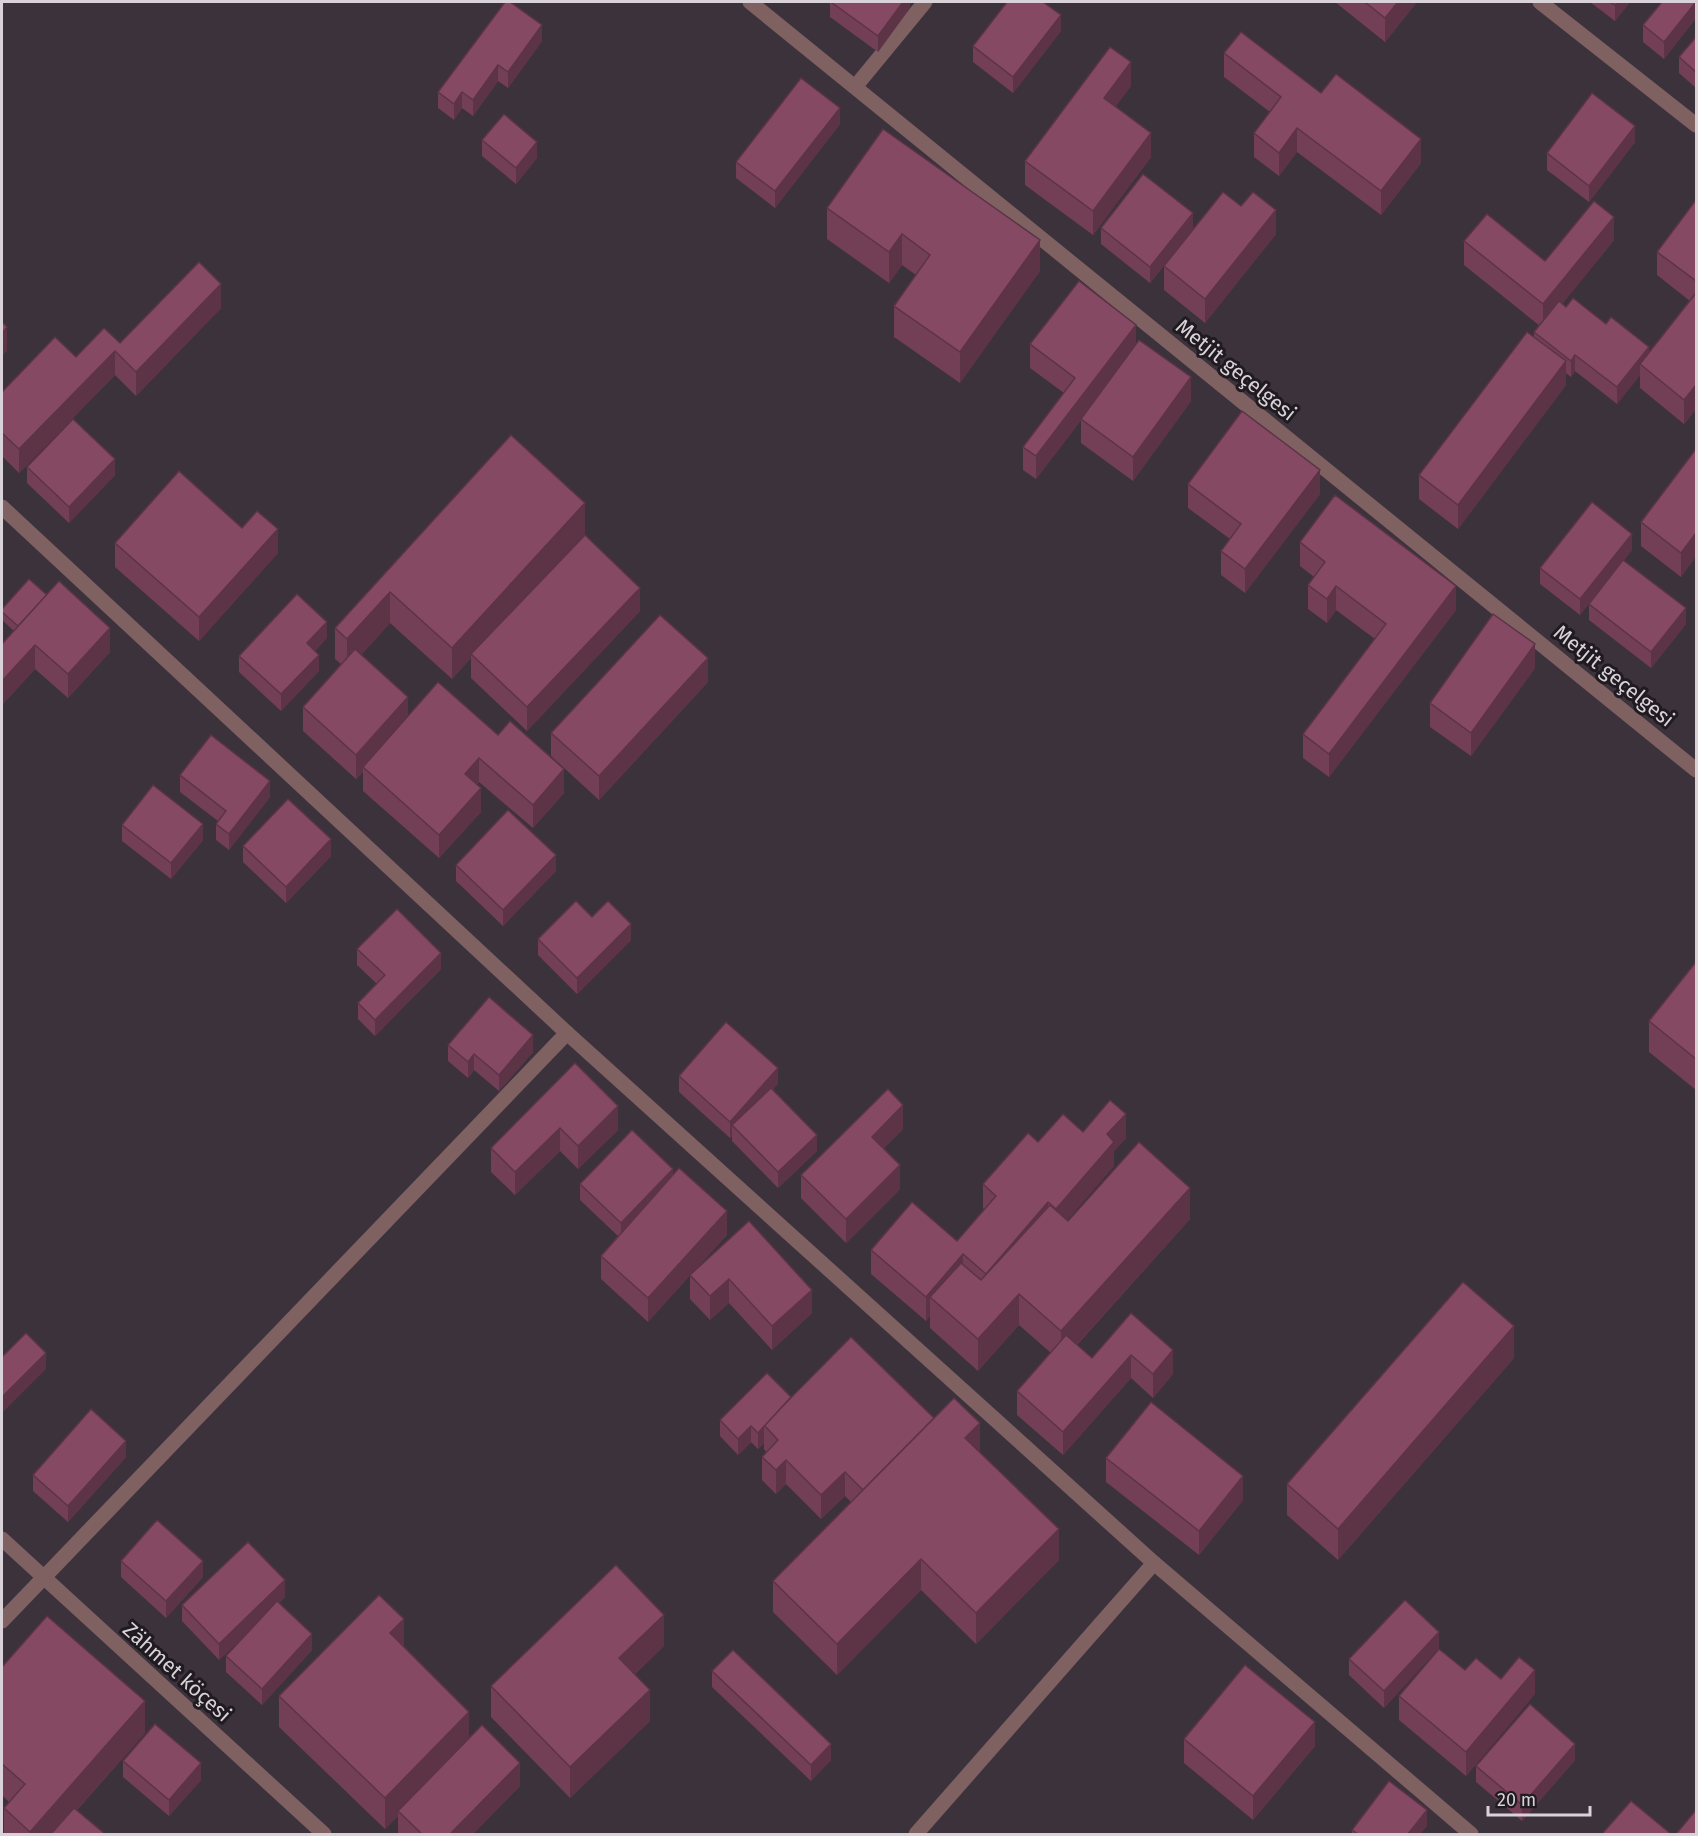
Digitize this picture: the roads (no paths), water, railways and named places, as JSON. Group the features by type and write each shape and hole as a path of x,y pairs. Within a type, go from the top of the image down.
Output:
{"street":[{"name":"Metjit geçelgesi","path":"750,2 1696,770"},
{"path":"855,87 925,2"},
{"path":"1540,2 1696,125"},
{"path":"2,507 567,1034 1154,1563 1471,1834"},
{"path":"2,1621 567,1034"},
{"name":"Zähmet köçesi","path":"2,1539 324,1834"},
{"path":"916,1834 1154,1563"}]}
